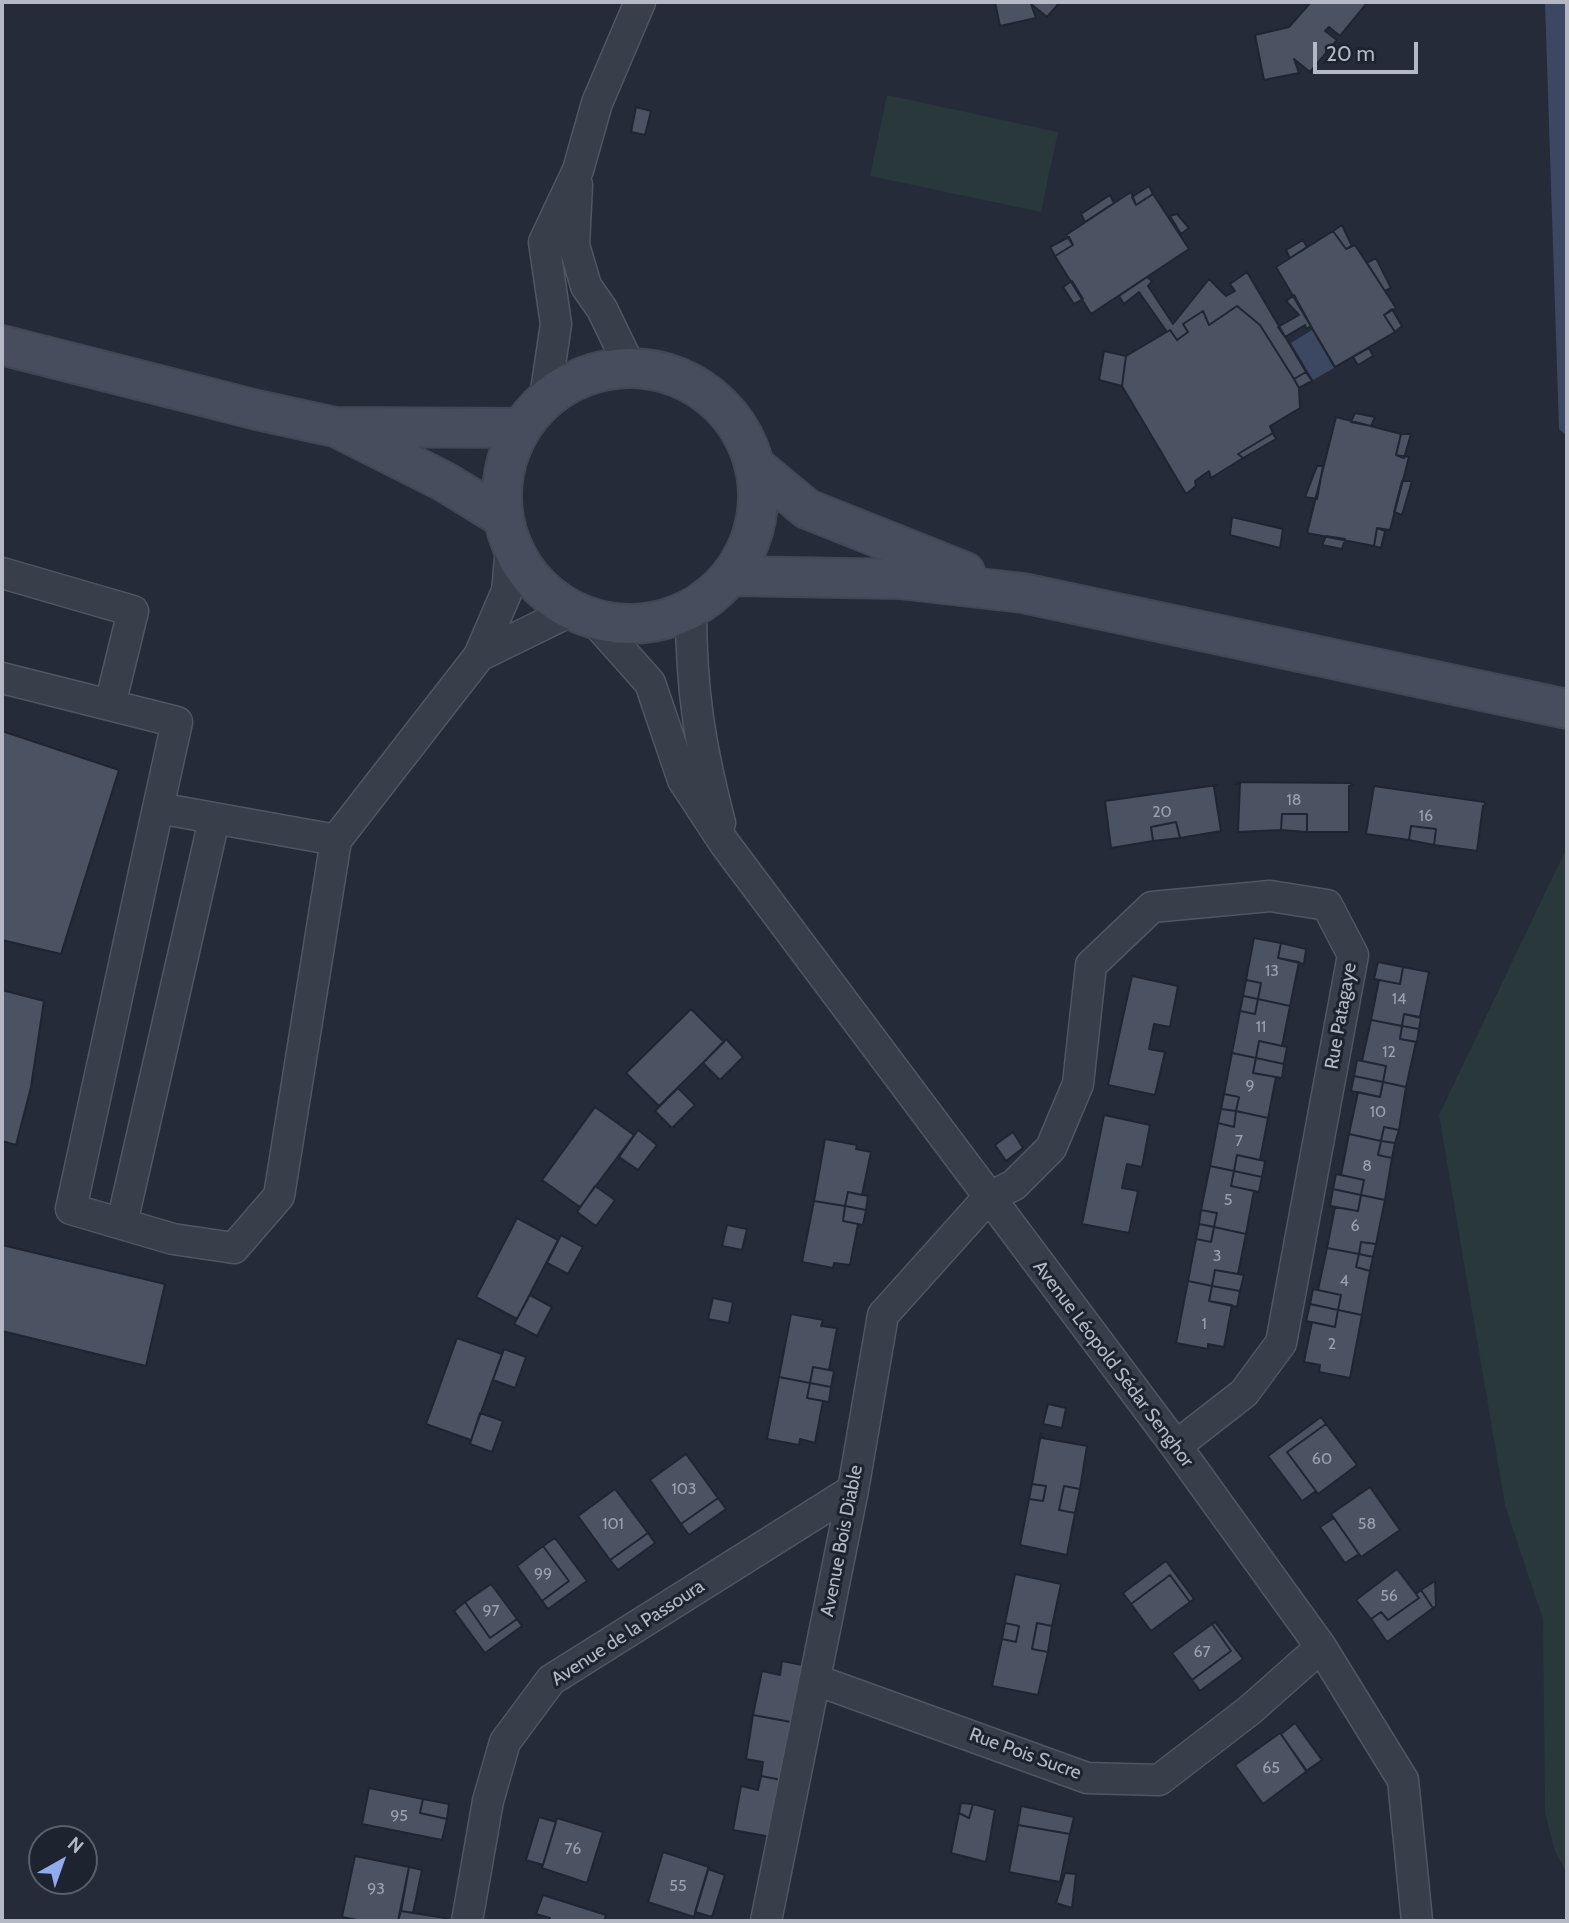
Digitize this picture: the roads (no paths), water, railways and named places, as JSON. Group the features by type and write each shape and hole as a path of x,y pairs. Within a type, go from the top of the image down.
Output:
{"main road":[{"path":"2,345 257,410 335,427 520,428"},
{"path":"335,427 445,482 507,533 536,584 583,615 643,625 691,610 713,595 732,576 751,542 759,504 755,466 738,426 710,396 672,375 631,367 585,375 545,398 520,428 503,471 507,533"},
{"path":"755,466 807,509 1023,593"},
{"path":"732,576 900,579 1023,593 1567,709"}],"street":[{"path":"545,398 556,324 544,242 578,170 597,103 640,2"},
{"path":"578,170 574,245 586,286 602,309 631,367"},
{"path":"2,678 177,722 71,1209 173,1239 234,1248 279,1196 337,840 479,656 507,591 507,533"},
{"path":"2,573 133,611 110,705"},
{"name":"Avenue Léopold Sédar Senghor","path":"691,610 691,670 699,741 725,844"},
{"path":"479,656 583,615"},
{"name":"Avenue Léopold Sédar Senghor","path":"583,615 650,683 683,780 725,844 1175,1446 1321,1647 1403,1780 1417,1921"},
{"path":"158,808 337,840"},
{"path":"122,1223 215,820"},
{"name":"Rue Patagaye","path":"988,1198 1014,1185 1051,1148 1078,1084 1091,965 1152,907 1270,896 1327,905 1353,955 1281,1343 1244,1393 1175,1446"},
{"name":"Avenue Bois Diable","path":"766,1921 816,1680 883,1315 988,1198"},
{"name":"Avenue de la Passoura","path":"467,1921 488,1801 505,1742 551,1680 852,1490"},
{"name":"Rue Pois Sucre","path":"816,1680 1087,1778 1159,1780 1250,1710 1321,1647"}],"water":[{"path":"1545,2 1567,2 1567,436 1559,429"},
{"path":"1312,330 1334,368 1313,380 1291,343"}]}
